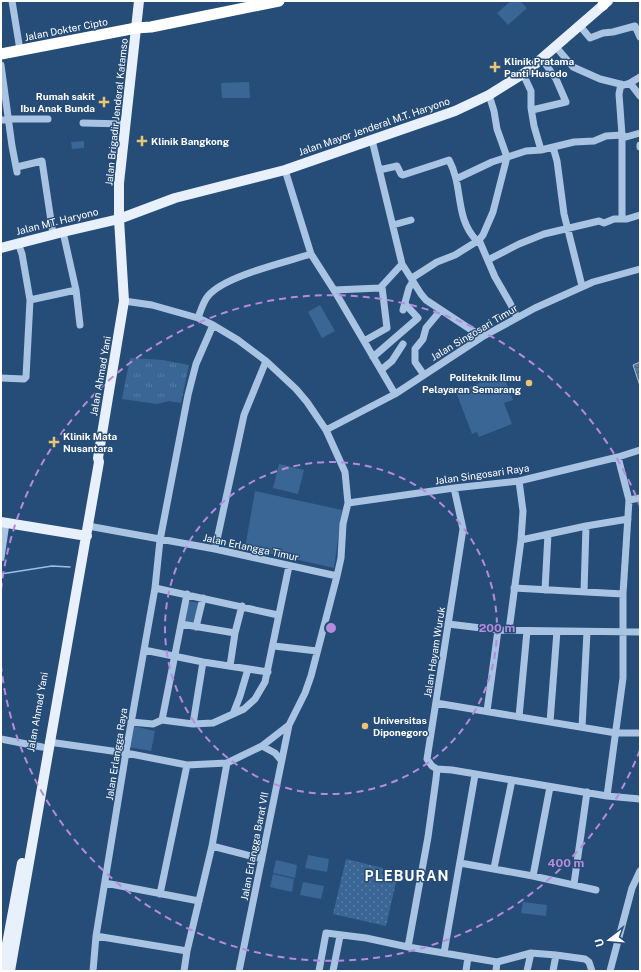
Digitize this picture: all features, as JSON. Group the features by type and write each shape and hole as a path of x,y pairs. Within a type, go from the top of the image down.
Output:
{"highway":[{"name":"Jalan Dokter Cipto","path":"1,54 136,28 151,27 279,1"}],"main road":[{"name":"Jalan Brigadir Jenderal Katamso","path":"124,299 119,219 120,183 139,1"},
{"name":"Jalan Mayor Jenderal M.T. Haryono","path":"119,219 175,198 285,170 455,111 490,95 523,74 580,26 605,2"},
{"name":"Jalan MT. Haryono","path":"1,248 119,219"},
{"name":"Jalan Ahmad Yani","path":"2,971 99,462 98,458 124,299"},
{"path":"4,522 86,530"},
{"name":"Jalan Ahmad Yani","path":"10,971 46,744"}],"street":[{"path":"12,1 20,50"},
{"path":"580,26 590,38 603,33 635,26 640,37"},
{"path":"556,47 573,67 600,79 621,84 630,83 640,77"},
{"path":"532,110 566,102 556,79 542,59"},
{"path":"1,65 12,146 17,169 42,161 58,233 76,290 80,325"},
{"path":"523,74 531,91 534,126 541,150"},
{"path":"630,83 640,96"},
{"path":"621,84 619,94 622,135 622,219"},
{"path":"373,357 418,318 404,307 412,279 424,269 455,255 484,235 493,212 507,157 497,129 496,118 490,95"},
{"path":"1,120 48,119"},
{"path":"83,123 125,124"},
{"path":"456,179 492,162 526,151 541,150 574,142 594,141 606,136 626,136 640,133"},
{"path":"372,140 402,264 426,300 482,337"},
{"path":"553,147 557,161 561,197 582,286"},
{"path":"380,170 397,166 403,175 448,160 450,162 456,179 462,216 470,232 478,240 495,277 517,317"},
{"path":"285,170 311,254 334,290 395,394"},
{"path":"488,260 519,244 554,231 599,221 603,223 614,219 633,218 640,215"},
{"path":"393,225 411,220"},
{"path":"1,378 24,379 26,377 30,300 22,254 18,243"},
{"path":"198,318 204,303 209,295 216,289 244,275 311,254"},
{"path":"334,290 382,287 402,264"},
{"name":"Jalan Singosari Timur","path":"326,430 395,394 482,337 517,317 582,286 640,269"},
{"path":"364,341 387,328 382,287"},
{"path":"30,300 76,290"},
{"path":"1,739 126,753 186,765 227,763 262,746 289,724 305,693 311,676 337,576 341,554 343,524 348,503 345,472 326,430 307,402 296,389 266,361 238,340 198,318 124,299"},
{"path":"424,375 415,362 415,349 423,339 426,328 441,310"},
{"name":"Jalan Erlangga Raya","path":"93,971 96,936 131,722 155,588 160,540 188,395 196,364 213,325"},
{"path":"381,370 392,362 403,344"},
{"path":"215,549 244,415 266,361"},
{"name":"Jalan Singosari Raya","path":"348,503 454,488 519,481 618,457 640,450"},
{"path":"607,796 623,678 623,594 629,500 618,457"},
{"path":"509,630 521,540 523,511 519,481"},
{"name":"Jalan Hayam Wuruk","path":"437,769 432,766 427,759 463,529 454,488"},
{"path":"629,500 640,498"},
{"path":"521,540 586,526 628,519"},
{"path":"1,558 4,522"},
{"path":"584,592 586,526"},
{"name":"Jalan Erlangga Timur","path":"86,530 215,549 337,576"},
{"path":"544,590 548,534"},
{"path":"131,722 153,724 162,720 193,724 213,724 244,709 255,699 265,682 268,672 274,646 278,614 289,566"},
{"path":"155,588 278,614"},
{"path":"514,588 623,594"},
{"path":"162,720 187,594"},
{"path":"196,627 203,598"},
{"path":"230,666 235,633 242,606"},
{"path":"181,624 235,633"},
{"path":"448,624 498,630 640,632"},
{"path":"487,711 498,630"},
{"path":"519,717 528,631"},
{"path":"550,722 557,631"},
{"path":"582,727 587,632"},
{"path":"274,646 317,651"},
{"path":"144,650 204,662 268,672"},
{"path":"193,724 204,662"},
{"path":"233,714 248,669"},
{"path":"436,703 616,733 640,733"},
{"name":"Jalan Erlangga Barat VII","path":"239,971 289,724"},
{"path":"262,746 275,753 281,760"},
{"path":"184,971 187,951 212,846 227,763"},
{"path":"160,894 186,765"},
{"path":"408,947 428,837 437,769 607,796 640,799"},
{"path":"444,953 475,775"},
{"path":"494,868 512,780"},
{"path":"533,876 550,787"},
{"path":"574,884 587,792"},
{"path":"212,846 262,859"},
{"path":"460,863 494,868 574,884 596,890"},
{"path":"610,971 640,871"},
{"path":"105,883 199,901"},
{"path":"319,971 326,934 366,938 468,958 497,962 531,953 584,958 589,962 592,971"},
{"path":"96,936 187,951"},
{"path":"333,971 340,936"},
{"path":"527,971 531,953"},
{"path":"553,971 556,955"},
{"path":"466,971 468,958"},
{"path":"496,971 497,962"}],"green space":[{"path":"511,1 520,1 527,8 508,25 497,13"},
{"path":"249,82 250,98 222,98 221,83"},
{"path":"84,141 84,148 72,149 71,142"},
{"path":"320,305 335,331 322,338 308,312"},
{"path":"130,358 163,360 189,365 181,403 169,401 157,404 122,399"},
{"path":"503,374 513,400 504,403 512,424 479,437 477,432 472,434 456,392"},
{"path":"279,464 304,470 298,494 273,488"},
{"path":"255,491 342,510 334,568 245,548"},
{"path":"188,601 199,603 196,625 184,624"},
{"path":"133,726 155,731 151,751 128,747"},
{"path":"308,855 329,859 327,872 305,868"},
{"path":"346,859 383,868 382,874 397,878 386,926 333,914"},
{"path":"276,860 297,865 295,878 273,873"},
{"path":"273,874 294,879 292,892 270,887"},
{"path":"303,882 324,886 321,899 300,895"},
{"path":"523,902 547,905 546,916 521,913"}],"shaded area":[{"path":"640,362 640,386 633,365"}],"waterway":[{"path":"1,574 52,566 70,567"}],"place":[{"name":"Klinik Pratama Panti Husodo","path":"495,67"},
{"name":"Rumah sakit Ibu Anak Bunda","path":"104,102"},
{"name":"Klinik Bangkong","path":"142,141"},
{"name":"Politeknik Ilmu Pelayaran Semarang","path":"529,383"},
{"name":"Klinik Mata Nusantara","path":"54,442"},
{"name":"Universitas Diponegoro","path":"365,726"}],"district":[{"name":"PLEBURAN","path":"407,876"}]}
